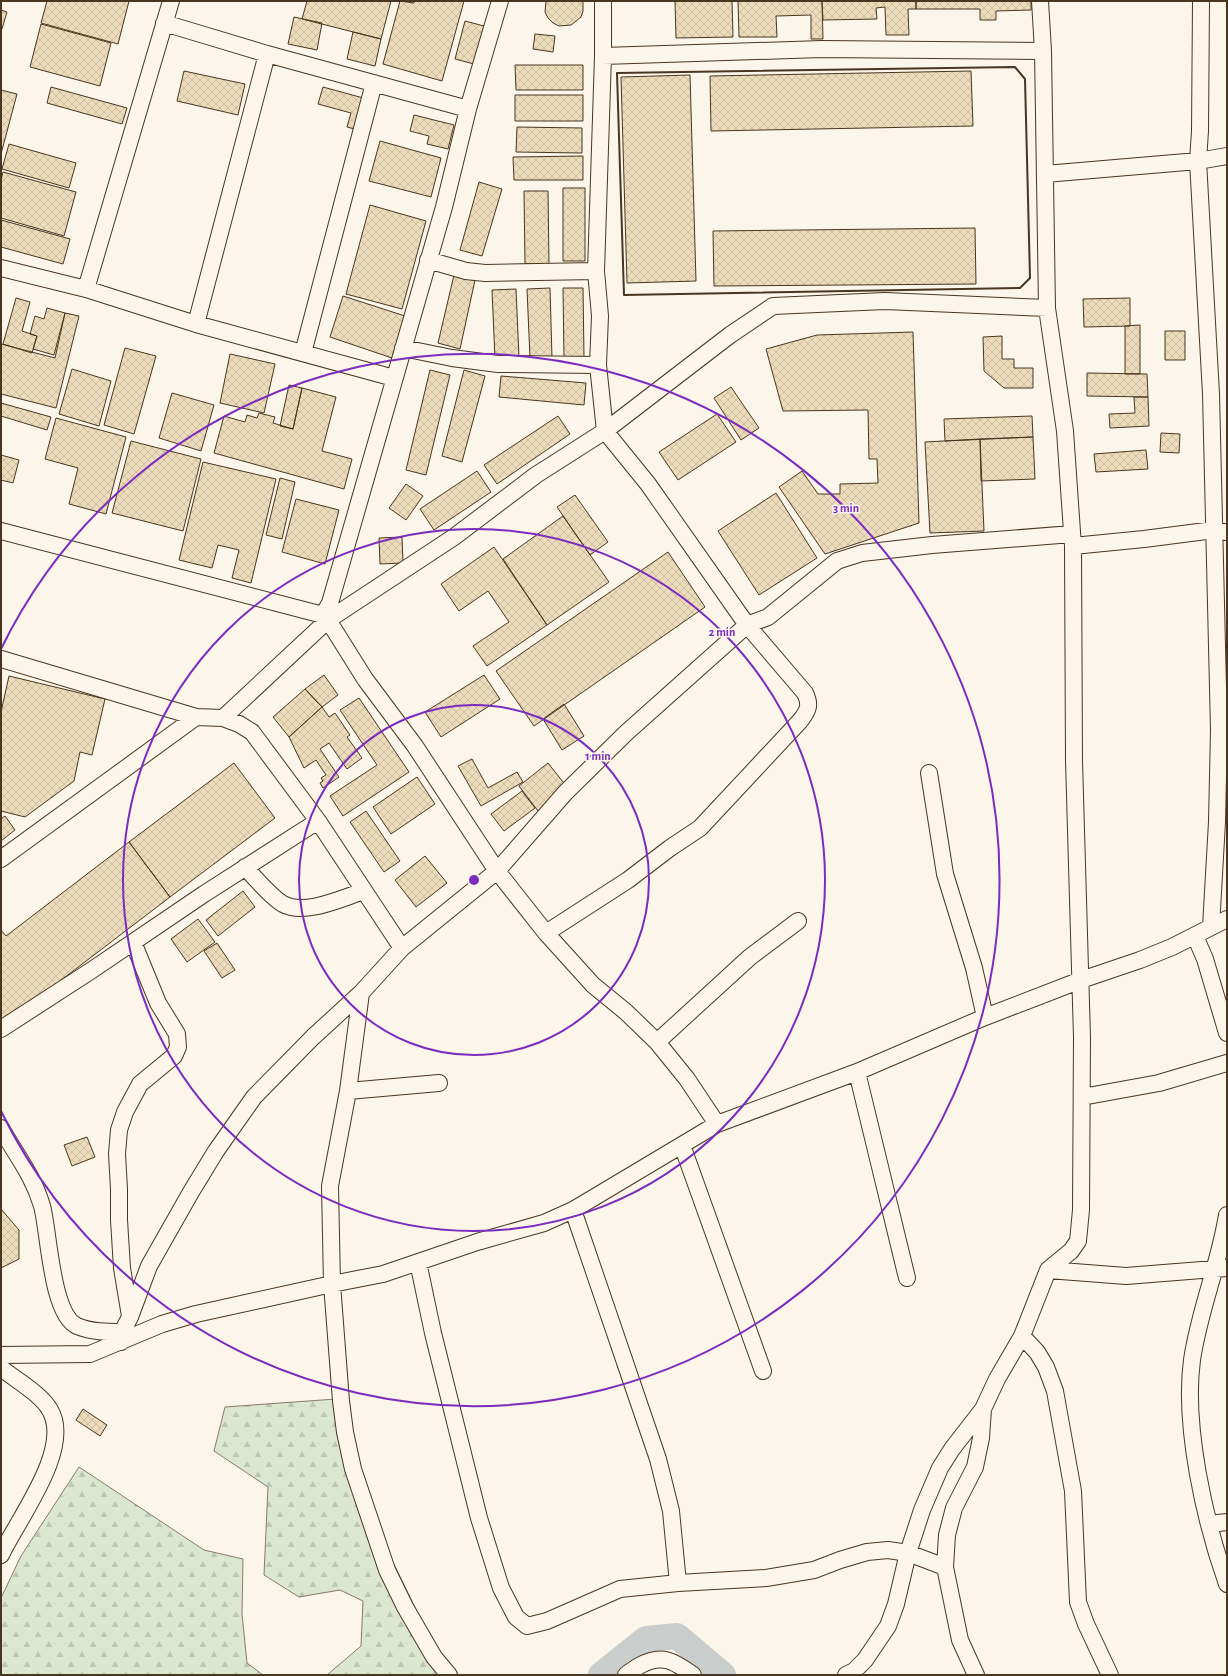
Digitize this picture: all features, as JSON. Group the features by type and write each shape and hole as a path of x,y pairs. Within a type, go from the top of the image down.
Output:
{"street":[{"path":"86,289 171,1"},
{"path":"326,618 444,207 468,110 500,1"},
{"path":"546,933 628,880 670,848 700,828 807,712 809,701 805,693 747,625 648,484 606,431 598,365 600,316 596,271 603,56 603,1"},
{"path":"846,1675 854,1671 865,1660 888,1626 896,1604 908,1553 922,1510 940,1468 952,1449 983,1409 997,1379 1022,1336 1048,1270 1071,1250 1078,1241 1081,1210 1081,980 1074,761 1072,540 1065,431 1047,308 1043,51 1040,1"},
{"path":"1201,1 1200,131 1198,160 1210,386 1221,531 1221,646 1217,822 1211,927"},
{"path":"164,23 267,54 468,110"},
{"path":"603,56 822,49 1043,51"},
{"path":"196,324 267,54"},
{"path":"303,353 374,83"},
{"path":"1045,174 1227,156"},
{"path":"428,260 466,272 596,271"},
{"path":"1,268 86,289 196,324 394,378"},
{"path":"223,718 326,618 454,537 536,475 606,431 724,339 773,306 885,301 1047,308"},
{"path":"403,348 452,358 498,364 598,365"},
{"path":"1,531 326,618 365,679 415,746 497,871 546,933 593,985 626,1012 657,1042 688,1079 717,1124"},
{"path":"122,1337 149,1266 209,1162 254,1098 313,1036 361,993 402,948 497,871 565,793 626,733 747,625 768,617 837,561 862,553 932,545 1144,539 1221,531"},
{"path":"1,659 196,716 223,718 239,724 252,732 318,821 402,948"},
{"path":"1,859 196,716"},
{"path":"929,773 945,874 974,968 985,1016"},
{"path":"1,1029 318,821"},
{"path":"245,868 283,904 294,908 311,908 364,890"},
{"path":"1,1355 90,1354 122,1337 196,1314 383,1274 477,1242 544,1223 573,1210 717,1124 856,1072 985,1016 1081,980 1140,960 1227,920"},
{"path":"657,1042 750,957 798,921"},
{"path":"1195,936 1205,959 1227,1033"},
{"path":"130,1317 122,1268 119,1220 117,1154 119,1130 125,1112 140,1084 174,1056 178,1047 177,1034 158,1003 133,942"},
{"path":"361,993 348,1091 330,1186 332,1284 341,1401 345,1432 353,1469 387,1570 405,1607 434,1657 448,1675"},
{"path":"1082,1097 1159,1083 1227,1063"},
{"path":"856,1072 907,1278"},
{"path":"348,1091 439,1083"},
{"path":"1,1128 30,1174 36,1189 42,1207 54,1276 61,1305 67,1318 76,1325 122,1337"},
{"path":"682,1145 763,1371"},
{"path":"573,1210 658,1459 671,1511 678,1583"},
{"path":"1227,1216 1221,1268 1200,1321 1192,1361 1190,1398 1198,1469 1209,1524 1227,1584"},
{"path":"418,1262 433,1333 479,1518 501,1588 516,1617 527,1626 547,1620 620,1590 678,1583 766,1578 814,1570 867,1552 888,1550 908,1553 945,1567"},
{"path":"1048,1270 1126,1276 1221,1268"},
{"path":"1022,1336 1037,1352 1046,1367 1055,1391 1074,1491 1078,1602 1086,1624 1110,1675"},
{"path":"1,1368 42,1399 50,1410 56,1426 54,1444 43,1480 1,1556"},
{"path":"976,1675 960,1640 945,1567 947,1535 954,1508 974,1468 981,1438 983,1409"},
{"path":"1209,1524 1227,1522"},
{"path":"629,1674 649,1660 657,1658 671,1662 693,1675"}],"green space":[{"path":"336,1399 387,1550 448,1675 327,1675 361,1646 363,1601 340,1590 299,1597 264,1575 268,1487 214,1451 225,1407"},
{"path":"79,1467 204,1550 243,1559 242,1614 247,1663 263,1675 1,1675 1,1598 21,1556"}],"building":[{"path":"47,1 129,1 118,44 41,23"},
{"path":"307,1 391,1 381,39 302,19"},
{"path":"400,1 414,3 415,1 464,1 442,81 383,64"},
{"path":"546,1 583,1 583,11 581,17 571,25 559,26 548,18 545,12"},
{"path":"675,1 732,1 733,37 676,38"},
{"path":"738,1 822,1 823,39 811,39 811,15 776,16 777,37 739,37"},
{"path":"822,1 916,1 916,9 908,9 909,35 886,35 885,7 876,8 877,19 823,20"},
{"path":"916,1 1031,1 1031,10 996,11 996,20 980,20 980,9 916,9"},
{"path":"1,10 7,12 2,29 1,29"},
{"path":"294,17 322,23 317,50 288,44"},
{"path":"465,21 484,26 474,64 455,59"},
{"path":"41,24 111,43 100,86 30,67"},
{"path":"353,32 381,39 375,66 347,59"},
{"path":"535,34 555,36 553,52 533,49"},
{"path":"515,65 583,65 583,90 516,90"},
{"path":"184,71 245,84 238,115 177,101"},
{"path":"971,71 973,126 711,131 710,76"},
{"path":"690,75 696,281 627,283 621,77"},
{"path":"51,87 127,108 122,124 47,103"},
{"path":"323,87 367,99 358,130 347,127 351,113 318,104"},
{"path":"1,90 17,94 1,154"},
{"path":"515,95 583,95 583,121 515,121"},
{"path":"414,115 454,125 448,149 427,144 429,136 410,131"},
{"path":"517,127 582,128 582,153 516,152"},
{"path":"380,141 441,158 431,197 369,181"},
{"path":"9,144 76,163 69,188 2,169"},
{"path":"583,156 583,180 514,180 513,157"},
{"path":"3,172 76,192 64,236 1,218 1,180"},
{"path":"479,182 502,189 482,256 460,250"},
{"path":"563,188 585,188 585,261 563,261"},
{"path":"524,191 548,191 549,264 525,264"},
{"path":"370,205 426,221 402,309 346,294"},
{"path":"1,220 70,239 63,264 1,247"},
{"path":"975,228 976,284 714,286 713,231"},
{"path":"454,275 475,280 460,349 438,343"},
{"path":"550,288 552,358 530,358 527,289"},
{"path":"563,288 583,288 584,357 564,358"},
{"path":"516,289 519,358 495,359 492,290"},
{"path":"343,296 405,316 392,358 330,337"},
{"path":"16,298 30,302 22,331 37,336 32,353 3,344"},
{"path":"1130,298 1130,326 1084,327 1083,299"},
{"path":"47,308 65,313 54,355 33,349 37,336 30,334 35,316 44,319"},
{"path":"65,313 79,316 56,408 1,394 1,344 55,358"},
{"path":"1140,325 1140,374 1125,374 1125,326"},
{"path":"1165,331 1185,331 1185,360 1165,360"},
{"path":"913,332 919,523 825,554 779,487 802,471 818,494 840,494 840,484 878,483 877,459 869,459 868,410 783,411 766,349 817,335"},
{"path":"1002,336 1002,359 1014,359 1014,368 1033,368 1033,388 1004,388 984,371 983,337"},
{"path":"125,348 156,356 134,434 104,425"},
{"path":"230,354 275,364 264,413 220,403"},
{"path":"72,369 111,381 99,426 59,414"},
{"path":"430,370 450,375 426,475 406,470"},
{"path":"464,370 485,376 462,462 442,456"},
{"path":"1087,373 1147,374 1148,397 1087,396"},
{"path":"501,376 586,383 584,405 499,397"},
{"path":"289,385 302,388 293,429 280,426"},
{"path":"731,387 759,428 741,440 714,398"},
{"path":"302,388 336,397 322,451 352,459 344,489 214,453 224,416 245,422 247,415 257,418 259,413 275,417 273,423 293,429"},
{"path":"172,393 214,405 201,451 159,438"},
{"path":"1134,397 1148,397 1149,426 1110,428 1109,414 1135,413"},
{"path":"1,403 51,417 47,430 1,416"},
{"path":"717,414 736,442 678,480 659,452"},
{"path":"558,416 570,434 497,484 484,465"},
{"path":"1032,416 1033,437 945,441 944,419"},
{"path":"56,418 126,437 106,514 69,504 78,468 45,459"},
{"path":"1161,433 1180,434 1179,453 1160,452"},
{"path":"1033,437 1035,479 981,481 980,439"},
{"path":"980,439 984,531 930,533 925,442"},
{"path":"131,441 201,459 183,531 112,513"},
{"path":"1146,450 1148,469 1096,472 1094,454"},
{"path":"1,455 19,460 13,483 1,480"},
{"path":"203,462 276,479 251,583 232,578 239,550 218,545 212,568 179,560"},
{"path":"477,471 491,492 434,530 420,509"},
{"path":"280,478 295,482 282,539 266,535"},
{"path":"406,484 423,496 406,520 389,508"},
{"path":"776,493 817,558 759,595 718,531"},
{"path":"575,495 608,542 590,555 557,507"},
{"path":"296,499 339,510 325,564 282,552"},
{"path":"563,516 609,582 547,625 503,559"},
{"path":"402,537 403,563 380,564 379,538"},
{"path":"494,547 547,625 487,666 473,646 509,622 488,591 459,611 441,584"},
{"path":"668,552 705,607 534,726 496,671"},
{"path":"324,675 338,695 322,707 305,689"},
{"path":"484,675 500,699 441,737 425,712"},
{"path":"9,676 105,699 92,755 80,752 74,781 25,817 1,811 1,712"},
{"path":"305,689 322,707 289,737 273,717"},
{"path":"359,698 409,772 343,816 330,796 377,765 340,710"},
{"path":"564,704 584,736 562,750 543,719"},
{"path":"322,707 329,717 335,713 350,735 347,737 362,758 347,769 329,743 320,749 339,777 323,788 320,783 323,781 321,778 326,775 316,760 304,768 289,737"},
{"path":"472,759 488,788 517,772 523,782 481,806 458,766"},
{"path":"234,763 275,818 170,897 129,842"},
{"path":"548,763 567,787 538,811 519,786"},
{"path":"417,777 435,804 391,834 373,807"},
{"path":"522,791 535,808 504,831 491,814"},
{"path":"366,811 400,861 384,872 350,822"},
{"path":"5,816 15,830 1,841 1,819"},
{"path":"129,842 170,897 1,1026 1,930 6,936"},
{"path":"425,856 447,883 416,907 395,880"},
{"path":"243,891 255,907 218,936 206,920"},
{"path":"198,919 215,942 187,962 171,939"},
{"path":"217,943 235,970 222,978 204,951"},
{"path":"87,1137 95,1157 72,1166 64,1145"},
{"path":"1,1209 19,1230 19,1259 1,1268"},
{"path":"83,1409 107,1425 100,1436 76,1420"}],"waterway":[{"path":"601,1675 646,1639 677,1636 723,1675"}],"wall":[{"path":"1015,67 1025,79 1030,278 1020,288 624,295 617,73 1015,67"}]}
